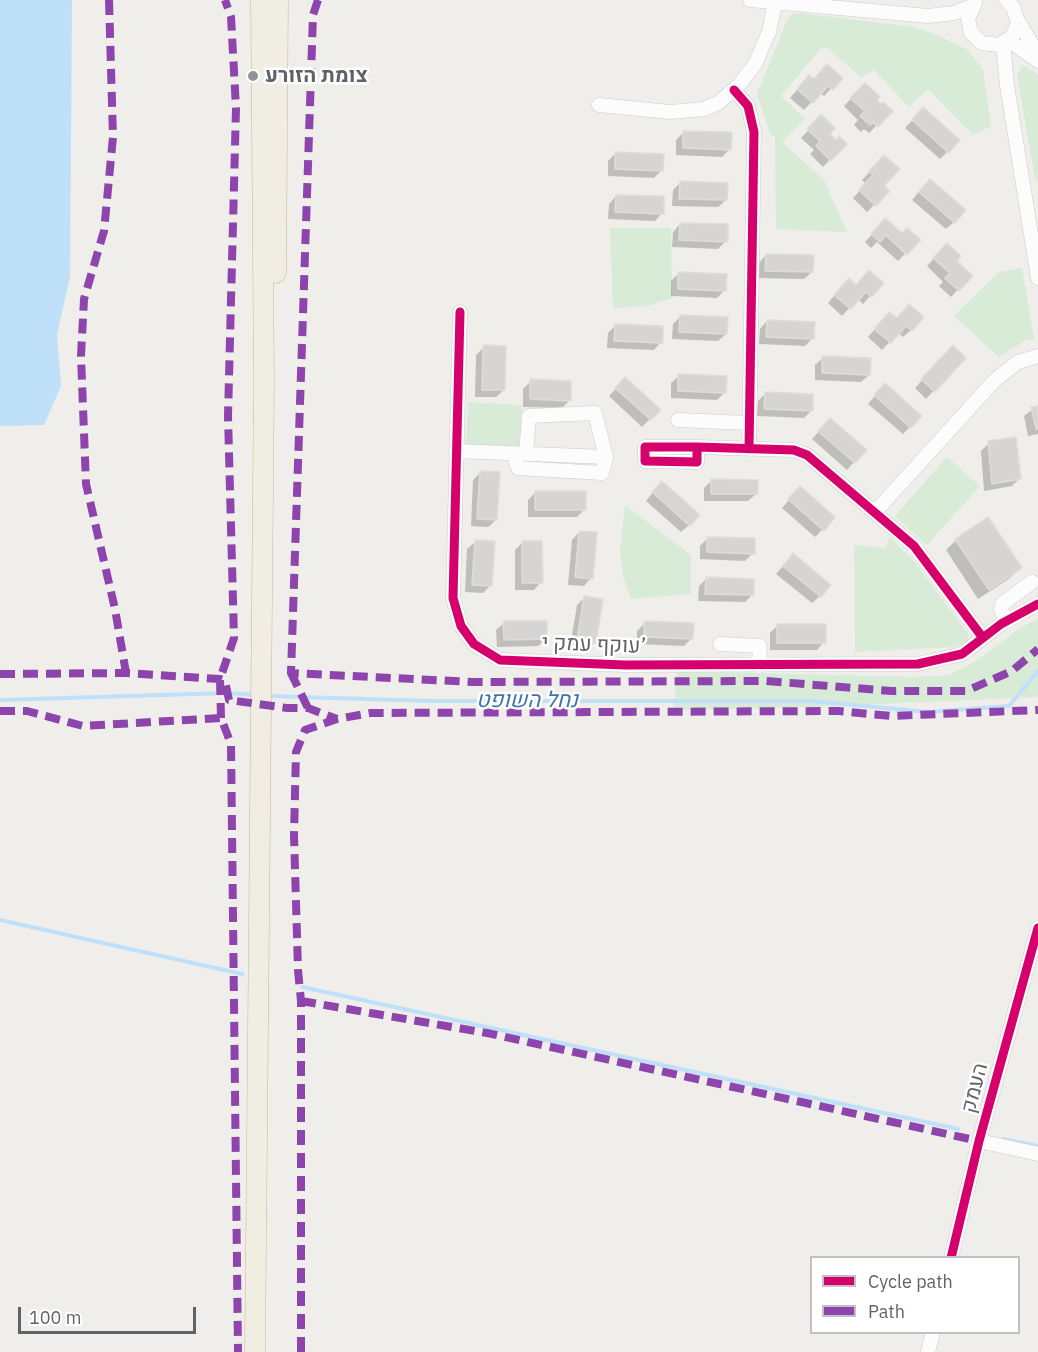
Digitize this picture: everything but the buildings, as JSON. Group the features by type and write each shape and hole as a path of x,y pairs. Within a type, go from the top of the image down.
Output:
{"highway":[{"path":"255,1352 274,1"},
{"path":"265,724 267,1352"}],"street":[{"path":"750,0 928,16 947,21 971,33 982,43 994,57 1007,85"},
{"path":"1007,0 1038,55"},
{"path":"928,16 954,13 978,1"},
{"path":"971,33 968,18 978,1"},
{"path":"599,105 687,112 718,103 734,90 764,47 775,3"},
{"path":"982,43 990,46 1006,42 1016,30 1017,19"},
{"path":"1006,42 1038,61"},
{"path":"1006,42 1007,85 1031,197 1038,278"},
{"path":"734,90 751,112 754,132 749,449"},
{"name":"עוקף עמק י’","path":"460,312 453,598 461,626 474,644 500,660 759,666 918,664 962,654 1007,621 1038,604"},
{"path":"875,512 995,380 1018,362 1038,356"},
{"path":"595,413 606,458 602,473 518,468 520,454 530,416 595,413"},
{"path":"678,420 749,423"},
{"path":"697,447 803,452 919,551 983,638"},
{"path":"456,451 520,454"},
{"path":"1007,621 1001,610 1002,604 1032,582"},
{"path":"720,645 760,646 759,666"},
{"name":"העמק","path":"951,1256 979,1141 1038,928"},
{"path":"979,1141 1038,1154"},
{"path":"928,1352 932,1334"}],"green space":[{"path":"792,14 913,27 933,33 968,50 983,70 991,126 973,135 928,89 909,107 874,70 861,77 827,48 821,48 781,96 805,119 782,142 824,180 847,232 776,229 775,137 770,134 757,94 787,20"},
{"path":"1023,65 1038,75 1038,182 1035,179 1017,75"},
{"path":"610,228 671,228 672,298 647,306 613,308"},
{"path":"1022,268 1034,339 1026,340 999,357 954,316 999,272"},
{"path":"468,402 522,405 520,449 466,446"},
{"path":"947,457 980,486 927,545 895,516"},
{"path":"625,505 691,555 691,594 631,599 623,576 620,551"},
{"path":"889,537 912,559 969,635 967,642 954,647 855,652 854,545 886,548"},
{"path":"1038,619 1038,697 812,707 674,710 677,671 917,677 949,675 976,661 1022,627"}],"water":[{"path":"0,0 72,0 70,277 57,334 61,386 44,425 0,426"}],"waterway":[{"name":"נחל השופט","path":"267,696 432,701 811,701 928,712 1009,706 1038,671"},
{"name":"נחל השופט","path":"0,700 227,693 256,695"},
{"path":"0,920 242,974"},
{"path":"302,987 958,1129"},
{"path":"1003,1139 1038,1146"}],"marked path":[{"path":"109,0 113,137 104,231 84,299 81,356 86,484 115,609 126,673"},
{"path":"221,718 220,679 234,638 228,416 236,108 231,17 225,0"},
{"path":"318,0 313,15 291,673 473,682 766,681 892,691 966,691 1012,671 1038,649"},
{"path":"0,674 126,673 220,679 225,681 229,700 287,708 308,708 337,719"},
{"path":"291,673 308,708"},
{"path":"301,1352 301,1001 294,835 296,752 305,730 337,719 371,713 839,711 891,716 1038,710"},
{"path":"0,711 27,711 83,726 221,718 231,744 238,1352"},
{"path":"301,1001 487,1033 979,1141"}],"cycle path":[{"path":"734,90 748,106 754,132 749,449"},
{"path":"460,312 453,598 461,626 474,644 500,660 625,665 918,664 962,654 1001,624 1038,604"},
{"path":"697,447 697,462 645,461 645,447 697,447 794,450 807,455 914,546 983,638"},
{"path":"951,1256 979,1141 1038,928"}],"place":[{"name":"צומת הזורע","path":"253,76"}]}
